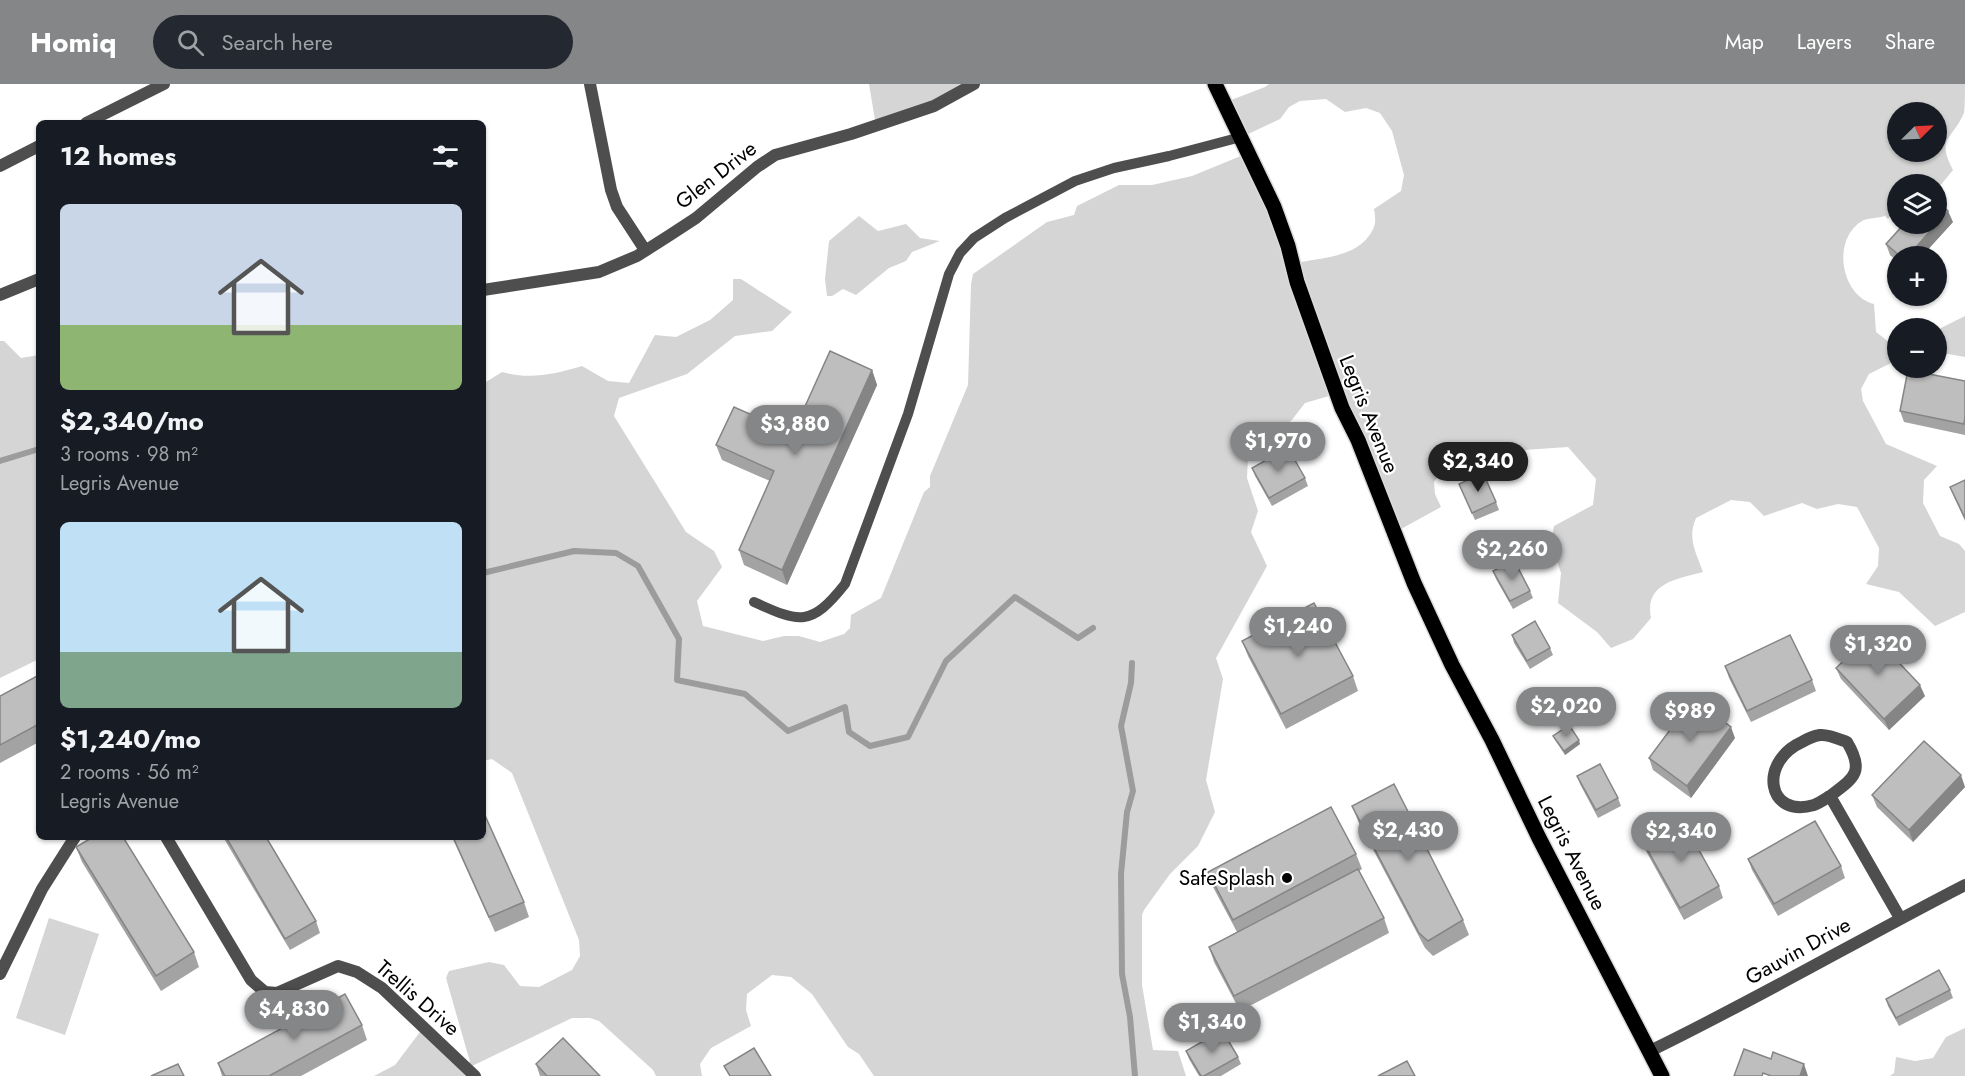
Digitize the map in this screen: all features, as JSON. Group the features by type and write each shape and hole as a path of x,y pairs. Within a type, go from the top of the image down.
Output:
{"main road":[{"name":"Legris Avenue","path":"1215,84 1274,207 1288,246 1297,282 1342,408 1358,440 1414,583 1452,665 1662,1076"}],"street":[{"path":"92,120 164,84"},
{"path":"590,84 610,190 617,207 645,250"},
{"name":"Glen Drive","path":"486,290 554,281 599,272 645,250 696,218 757,167 775,155 851,134 934,106 974,84"},
{"path":"0,166 36,148"},
{"path":"0,295 36,280"},
{"path":"1820,735 1846,742 1856,760 1856,771 1851,780 1830,796 1814,805 1797,807 1782,801 1776,794 1772,782 1774,767 1793,746 1808,739 1820,735"},
{"path":"1830,796 1900,918"},
{"path":"0,974 42,890 73,840"},
{"name":"Trellis Drive","path":"168,840 251,980 265,992 277,993 338,966 357,972 381,988 476,1076"},
{"name":"Gauvin Drive","path":"1650,1051 1706,1024 1965,885"}],"lane":[{"path":"754,602 783,615 793,618 804,617 819,612 845,585 908,414 949,274 960,253 974,238 1005,218 1075,181 1114,168 1240,137"}],"shaded area":[{"path":"869,84 977,84 876,126"},
{"path":"1269,84 1965,84 1964,113 1947,142 1947,102 1887,102 1887,162 1947,162 1947,155 1953,170 1947,177 1947,174 1887,174 1887,218 1885,216 1862,221 1852,230 1843,254 1848,279 1863,299 1874,304 1876,332 1887,340 1887,365 1869,374 1861,389 1863,401 1886,444 1937,466 1924,480 1923,503 1940,536 1959,544 1965,551 1965,612 1935,626 1899,592 1866,584 1878,566 1879,548 1857,507 1838,504 1817,509 1802,503 1764,516 1750,502 1731,500 1696,518 1693,525 1692,539 1703,572 1665,584 1653,597 1650,606 1651,618 1633,639 1611,648 1597,632 1558,603 1561,573 1551,543 1554,526 1593,505 1596,479 1568,447 1507,451 1492,442 1476,445 1449,459 1434,482 1435,494 1441,507 1401,529 1339,393 1305,403 1291,421 1273,431 1273,442 1248,458 1247,478 1258,511 1251,532 1267,566 1216,658 1223,679 1206,780 1215,812 1198,846 1170,874 1142,915 1142,985 1153,1050 1178,1051 1186,1076 874,1076 859,1054 848,1047 812,994 791,977 772,975 747,994 746,1010 751,1026 711,1048 700,1064 702,1076 656,1076 653,1070 599,1021 590,1018 572,1018 472,1066 477,1076 374,1076 395,1065 423,1028 465,1062 470,1062 446,978 449,971 489,962 504,965 520,986 539,987 572,970 580,956 579,940 512,773 492,759 486,760 486,382 502,372 523,376 542,375 582,366 608,381 629,383 655,335 676,337 710,320 733,300 733,279 741,279 792,312 772,331 735,336 687,374 619,398 614,416 686,532 714,551 722,567 697,601 703,626 763,641 784,636 799,636 820,642 844,634 850,628 851,615 881,598 924,492 930,487 930,476 968,385 973,274 1047,222 1074,215 1077,206 1119,185 1152,185 1192,176 1248,153 1301,262 1343,254 1361,244 1375,225 1374,209 1401,191 1404,175 1392,131 1380,113 1366,108 1345,112 1326,99 1300,101 1289,107 1280,119 1244,136 1226,102"},
{"path":"859,216 878,231 906,224 920,238 940,241 912,252 906,261 889,268 856,295 843,289 832,296 827,296 825,279 829,241"},
{"path":"1965,316 1965,357 1947,354 1947,325"},
{"path":"0,341 4,341 21,358 36,356 36,660 0,678"},
{"path":"49,918 99,934 65,1035 16,1018"},
{"path":"1965,1028 1965,1076 1890,1076 1894,1073 1896,1057 1915,1061 1933,1058 1946,1037"}],"building":[{"path":"1895,234 1928,234 1917,246 1888,246 1886,244"},
{"path":"830,351 872,370 782,570 739,550 774,471 716,445 734,407 793,433"},
{"path":"1906,378 1947,378 1965,381 1964,424 1900,411"},
{"path":"1288,448 1305,478 1269,498 1252,468"},
{"path":"1483,473 1496,502 1472,513 1459,484"},
{"path":"1965,480 1965,518 1950,487"},
{"path":"1514,560 1530,591 1510,601 1493,571"},
{"path":"1314,603 1353,676 1281,714 1242,641"},
{"path":"1535,621 1550,648 1527,661 1512,635"},
{"path":"1872,634 1920,685 1884,719 1836,668"},
{"path":"1790,635 1812,680 1747,711 1725,666"},
{"path":"36,677 36,726 0,745 0,696"},
{"path":"1693,699 1731,727 1687,786 1649,758"},
{"path":"1569,725 1579,740 1564,751 1553,736"},
{"path":"1924,741 1961,775 1909,830 1872,795"},
{"path":"1600,764 1618,798 1596,810 1577,776"},
{"path":"1394,784 1463,920 1428,941 1419,933 1352,806"},
{"name":"SafeSplash","path":"1331,807 1356,854 1233,920 1208,872"},
{"path":"486,818 524,902 489,917 454,840 486,840"},
{"path":"1681,818 1719,886 1680,908 1642,840"},
{"path":"1815,821 1841,866 1774,904 1748,859"},
{"path":"88,840 125,840 194,952 156,976 76,847"},
{"path":"228,840 268,840 316,921 285,939"},
{"path":"1358,869 1384,918 1234,996 1209,947"},
{"path":"1939,970 1950,990 1896,1018 1886,999"},
{"path":"345,994 362,1025 269,1076 225,1076 218,1063"},
{"path":"1222,1030 1238,1057 1201,1076 1186,1051"},
{"path":"563,1038 600,1076 547,1076 536,1064"},
{"path":"754,1048 771,1076 730,1076 724,1066"},
{"path":"1744,1049 1771,1059 1773,1052 1804,1064 1800,1076 1771,1076 1763,1073 1762,1076 1734,1076"},
{"path":"1407,1061 1415,1076 1378,1076"},
{"path":"178,1064 184,1076 151,1076"}],"waterway":[{"path":"0,461 36,450"},
{"path":"486,572 574,551 616,553 638,566 679,639 677,680 745,694 788,731 845,707 849,732 870,746 908,737 946,661 1015,597 1078,638 1093,628"},
{"path":"1132,663 1131,683 1121,726 1133,791 1127,812 1121,874 1122,974 1130,1017 1135,1076"}],"place":[{"name":"SafeSplash","path":"1287,878"}]}
